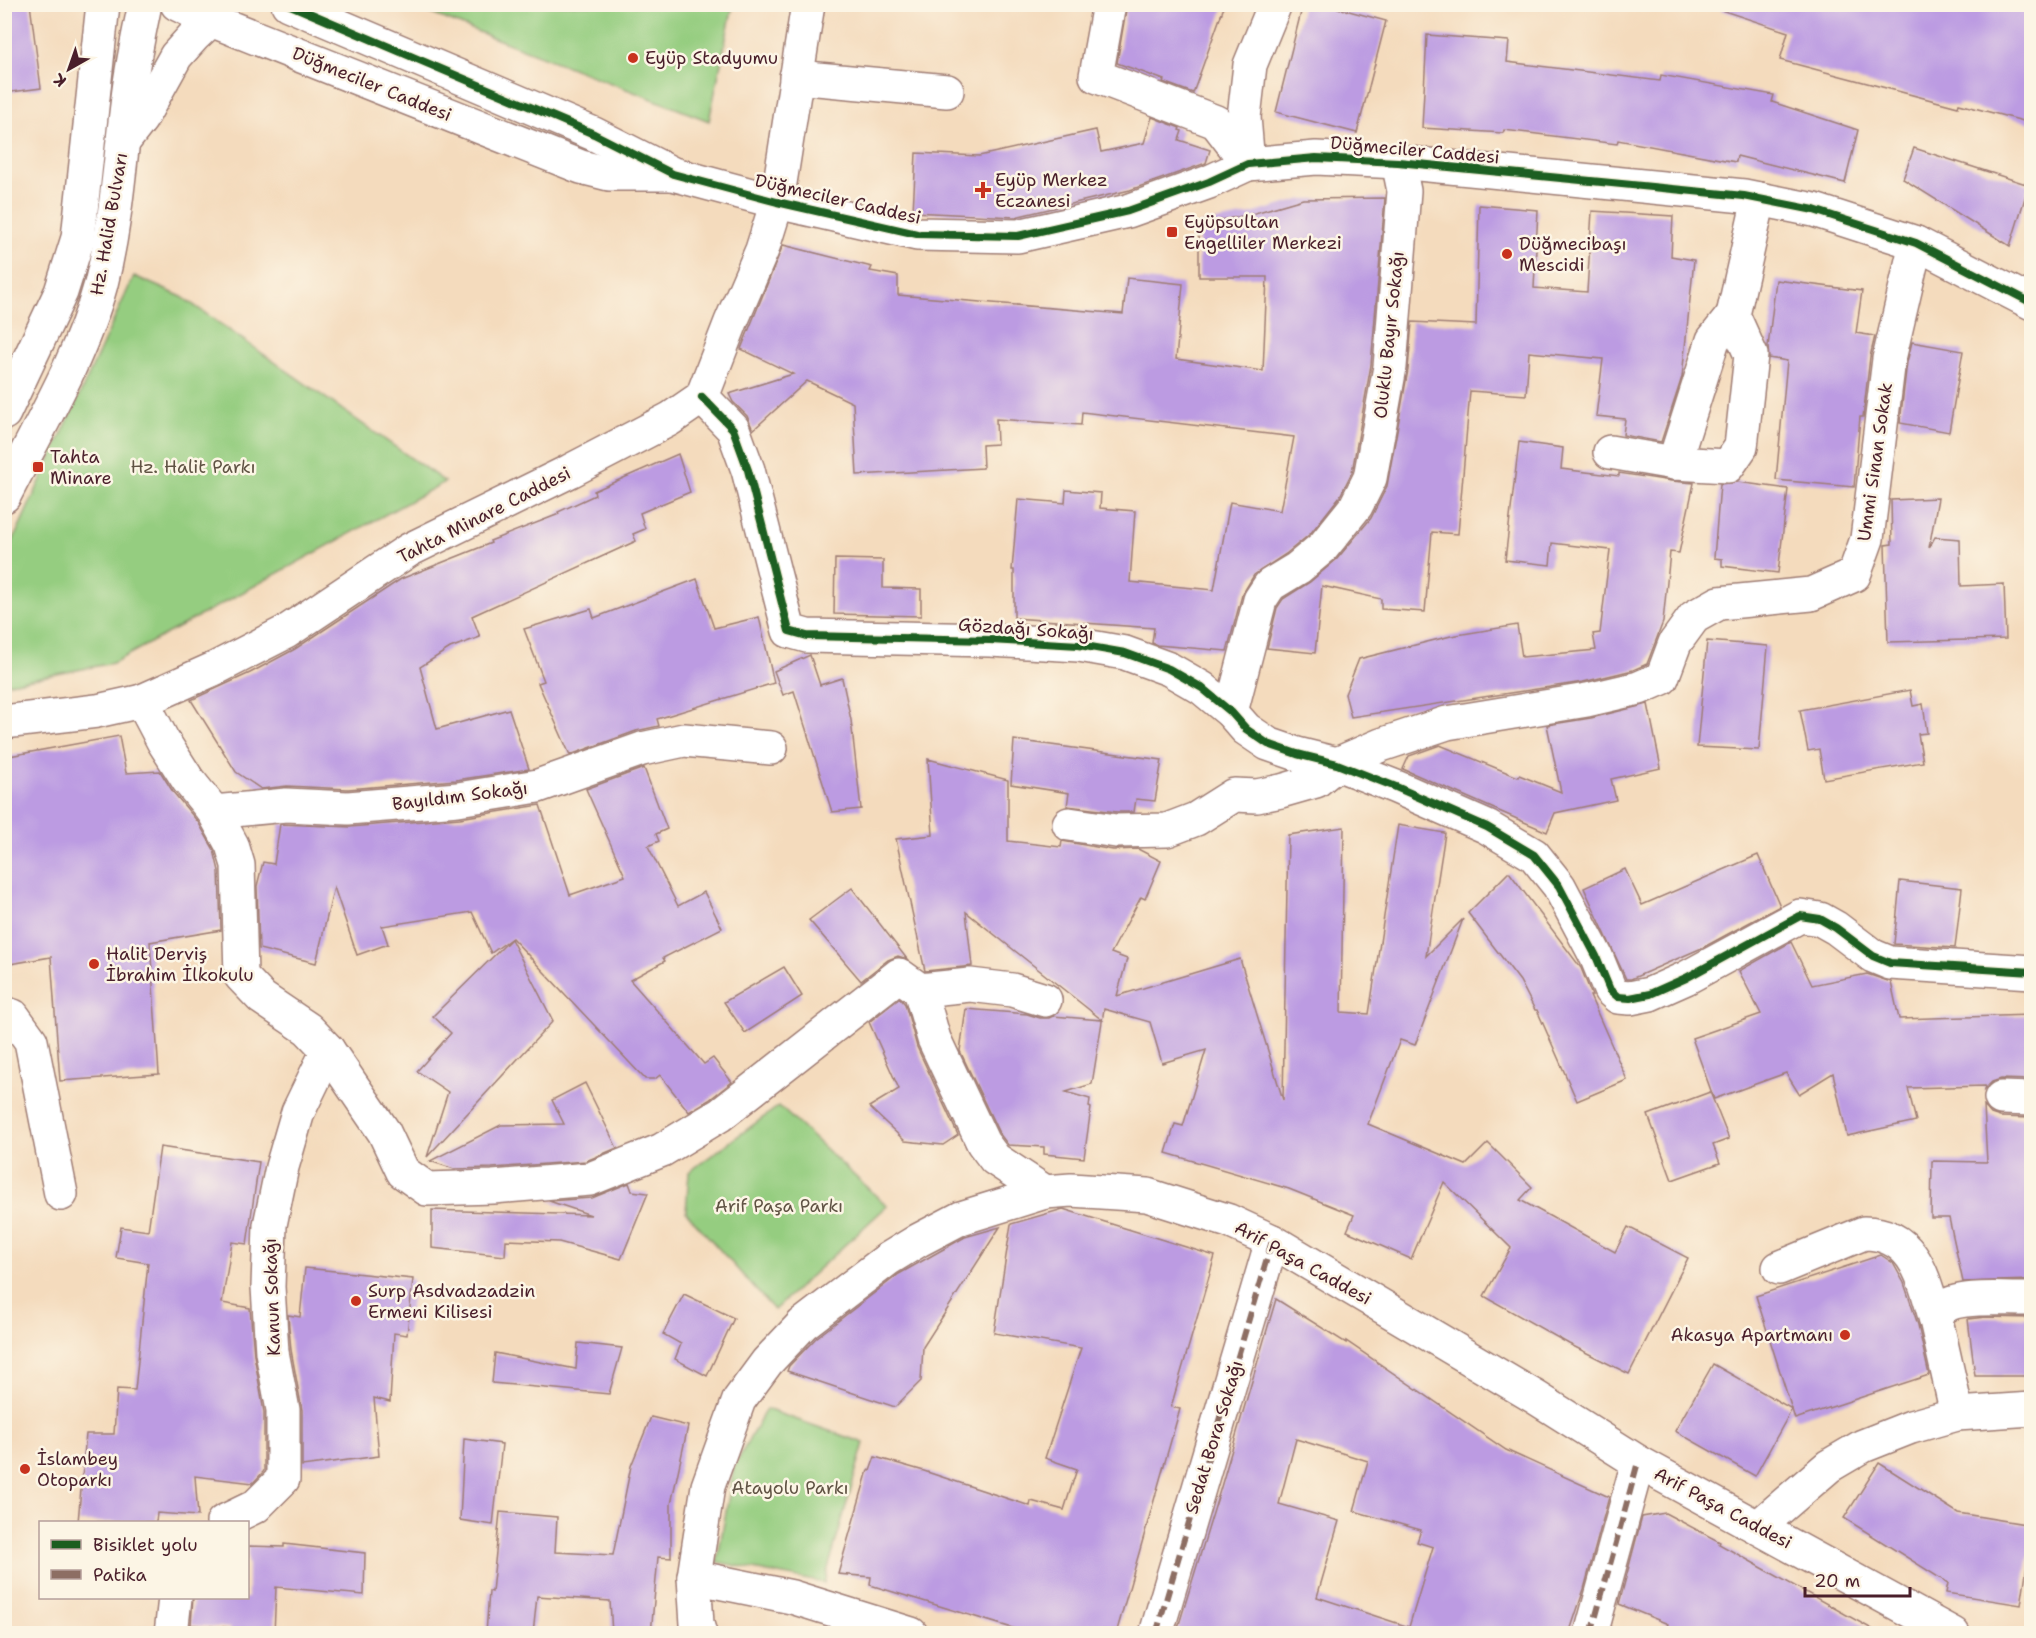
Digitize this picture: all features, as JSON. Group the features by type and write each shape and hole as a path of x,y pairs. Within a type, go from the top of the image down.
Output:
{"street":[{"name":"Hz. Halid Bulvarı","path":"4,413 61,292 78,238 103,4"},
{"name":"Hz. Halid Bulvarı","path":"4,496 88,326 101,284 124,141 129,91 145,4"},
{"name":"Düğmeciler Caddesi","path":"177,4 211,20 581,167 609,174 673,174"},
{"name":"Düğmeciler Caddesi","path":"288,4 594,134 673,174 777,202 917,234 1018,236 1128,211 1209,183 1248,164 1316,158 1398,162 1673,189 1759,199 1814,210 1916,243 2031,303"},
{"path":"702,397 730,322 762,250 777,202 808,4"},
{"path":"1109,4 1096,76 1216,122 1248,164"},
{"path":"1248,164 1244,117 1250,65 1275,4"},
{"path":"124,141 141,119 176,56 211,20"},
{"path":"796,77 947,92"},
{"name":"Oluklu Bayır Sokağı","path":"1231,711 1260,600 1269,585 1298,568 1323,547 1356,506 1370,478 1390,367 1404,191 1398,162"},
{"path":"1674,463 1713,340 1733,315 1759,199"},
{"name":"Ummi Sinan Sokak","path":"1069,824 1116,831 1167,830 1196,819 1234,795 1257,796 1316,781 1337,764 1381,745 1448,723 1587,700 1639,688 1662,678 1675,644 1694,617 1719,603 1811,594 1854,575 1867,539 1889,359 1916,243"},
{"path":"1610,452 1674,463 1728,466 1741,447 1750,356 1733,315"},
{"name":"Gözdağı Sokağı","path":"702,397 733,429 748,470 789,631 807,636 990,640 1080,645 1125,653 1169,669 1202,688 1231,711 1246,729 1268,744 1296,754 1337,764 1396,787 1487,827 1534,855 1559,886 1596,956 1610,990 1618,997 1630,998 1650,994 1686,978 1800,916 1820,920 1836,928 1873,956 1890,963 2031,972"},
{"name":"Tahta Minare Caddesi","path":"4,722 97,711 142,701 216,668 286,632 409,550 660,425 702,397"},
{"path":"142,701 163,741 188,780 214,812 232,845 238,865 241,976 262,998 308,1029 328,1050 384,1132 403,1172 427,1189 590,1179 662,1150 720,1115 899,975 920,990 934,1039 983,1143 995,1159 1045,1192"},
{"name":"Bayıldım Sokağı","path":"214,812 286,805 348,808 458,800 538,786 642,749 684,740 771,748"},
{"path":"920,990 970,985 1012,990 1045,1000"},
{"path":"4,1013 13,1016 31,1041 61,1194"},
{"name":"Kanun Sokağı","path":"225,1521 256,1506 283,1479 283,1410 272,1352 268,1287 270,1225 282,1167 298,1112 328,1050"},
{"name":"Arif Paşa Caddesi","path":"700,1634 697,1624 694,1577 708,1486 738,1400 767,1362 803,1324 888,1259 919,1240 961,1218 1045,1192 1071,1190 1147,1195 1229,1221 1272,1241 1535,1397 1638,1462 1953,1634"},
{"path":"1779,1268 1864,1233 1875,1233 1900,1244 1915,1260 1922,1273 1936,1320 1957,1414"},
{"name":"Sedat Bora Sokağı","path":"1156,1634 1272,1241"},
{"path":"1936,1320 1943,1307 1956,1302 2031,1299"},
{"path":"1758,1527 1828,1466 1863,1446 1911,1427 1957,1414 2031,1409"},
{"path":"1591,1634 1638,1462"},
{"path":"694,1577 792,1598 911,1634"},
{"path":"171,1634 175,1599"}],"green space":[{"name":"Eyüp Stadyumu","path":"409,5 733,5 709,121"},
{"name":"Hz. Halit Parkı","path":"134,276 182,297 445,482 113,663 5,684 5,558"},
{"name":"Arif Paşa Parkı","path":"779,1106 887,1206 774,1310 686,1212 689,1172"},
{"name":"Atayolu Parkı","path":"766,1409 864,1443 824,1583 717,1562 734,1467"}],"building":[{"path":"4,4 30,4 41,88 4,93"},
{"path":"1127,4 1225,4 1193,93 1117,63"},
{"path":"1303,4 1323,4 1386,21 1357,133 1276,112"},
{"path":"1722,4 2031,4 2031,123 1959,104 1958,107 1780,60 1788,32 1721,10"},
{"path":"1427,35 1509,41 1507,62 1660,81 1661,75 1774,95 1772,102 1858,130 1845,183 1737,156 1736,162 1618,140 1617,144 1504,130 1503,133 1422,128"},
{"path":"1152,117 1180,128 1179,130 1182,131 1179,140 1210,150 1206,163 1130,190 1015,217 913,212 916,153 979,156 1096,130 1101,152 1144,143"},
{"path":"1914,148 2029,185 2010,246 1903,179"},
{"path":"1385,198 1371,365 1352,472 1340,496 1310,534 1254,575 1242,595 1227,651 1157,645 1152,643 1154,628 1014,618 1014,570 1012,570 1018,499 1065,503 1066,490 1101,493 1100,508 1135,511 1130,582 1214,590 1230,502 1280,511 1294,437 1082,412 1081,425 996,419 997,444 982,445 983,468 857,475 853,403 807,381 753,430 747,416 733,402 729,394 793,374 741,349 783,245 872,267 870,271 898,276 898,295 1123,314 1127,278 1183,284 1176,359 1263,371 1267,277 1199,277 1199,224 1248,215 1303,199"},
{"path":"1479,205 1538,210 1534,288 1587,292 1592,211 1673,216 1671,256 1694,260 1682,377 1661,442 1623,435 1625,419 1596,416 1603,359 1529,352 1526,395 1470,391 1458,534 1432,532 1425,612 1381,609 1381,599 1322,586 1315,653 1267,648 1277,608 1283,599 1310,582 1337,559 1371,518 1387,486 1408,370 1412,322 1476,325"},
{"path":"1776,280 1862,291 1856,333 1875,336 1870,357 1863,417 1860,417 1854,487 1776,480 1787,361 1769,358 1768,347"},
{"path":"1912,342 1963,351 1949,432 1900,423 1907,362"},
{"path":"1519,442 1563,448 1561,469 1619,476 1619,473 1694,483 1679,553 1670,552 1663,622 1647,664 1633,670 1583,682 1351,717 1345,694 1359,659 1451,636 1517,625 1522,657 1596,650 1593,634 1600,633 1610,550 1552,543 1550,565 1505,560"},
{"path":"678,454 690,492 640,513 645,529 633,534 636,541 472,616 480,637 450,648 420,667 437,729 509,709 529,769 456,780 348,789 287,786 261,789 236,772 191,700 295,649 401,579 559,514 558,512 595,495 594,491"},
{"path":"1737,482 1788,489 1778,573 1722,566 1722,559 1714,558 1720,484"},
{"path":"1938,498 1929,548 1935,537 1960,539 1961,586 2004,584 2006,639 1888,642 1885,545 1892,544 1891,500"},
{"path":"835,559 883,560 883,588 921,589 921,616 834,614"},
{"path":"697,579 714,628 759,617 774,683 657,719 659,726 636,731 570,755 538,683 544,681 524,629 591,609 594,618"},
{"path":"1707,641 1768,646 1759,750 1697,747"},
{"path":"810,655 820,685 842,678 851,720 861,809 832,812 794,691 783,695 774,671"},
{"path":"1910,690 1913,706 1923,704 1927,733 1918,734 1923,762 1824,779 1819,749 1808,751 1800,710"},
{"path":"1648,704 1661,768 1611,779 1616,800 1555,813 1547,832 1403,769 1409,756 1440,745 1561,792 1547,725 1591,718"},
{"path":"119,736 126,773 160,771 173,792 198,822 214,850 219,871 221,930 150,942 159,1074 60,1081 51,957 4,965 4,757"},
{"path":"1014,740 1162,760 1155,801 1136,799 1134,812 1117,812 1067,806 1069,793 1011,784"},
{"path":"928,759 1008,780 1008,841 1061,847 1062,841 1113,850 1138,849 1161,861 1145,899 1141,897 1111,953 1127,959 1117,996 1240,959 1283,1100 1288,835 1344,827 1341,1012 1369,1014 1398,825 1445,833 1426,956 1463,919 1415,1045 1400,1040 1368,1124 1466,1165 1488,1143 1532,1187 1520,1200 1615,1252 1628,1227 1688,1258 1629,1374 1569,1344 1484,1296 1511,1248 1444,1182 1411,1259 1347,1231 1354,1215 1289,1189 1166,1153 1175,1124 1183,1126 1206,1050 1162,1063 1150,1022 1104,1009 1092,1084 1066,1092 1090,1099 1089,1107 1091,1108 1084,1158 1044,1154 1044,1147 1008,1145 999,1133 960,1051 966,1009 1027,1014 1040,1018 1053,1016 1102,1020 966,912 972,966 925,971 896,839 933,835"},
{"path":"644,768 667,829 656,834 659,841 648,846 678,906 704,892 722,928 663,958 665,961 630,980 704,1064 713,1058 732,1082 689,1112 660,1075 655,1079 645,1079 512,938 491,953 472,912 382,926 388,944 357,955 334,887 316,963 259,949 257,886 263,862 274,864 280,824 350,827 460,818 540,805 570,895 625,876 586,789"},
{"path":"1758,855 1780,906 1704,947 1631,979 1626,979 1584,888 1625,869 1642,905"},
{"path":"1509,872 1581,968 1592,996 1590,996 1627,1080 1577,1101 1537,1010 1520,981 1468,913"},
{"path":"1900,881 1962,888 1955,948 1894,944"},
{"path":"852,888 907,959 898,956 888,960 861,981 809,920"},
{"path":"511,939 553,1021 427,1157 448,1092 417,1071 451,1033 433,1016"},
{"path":"1791,942 1812,985 1867,974 1891,982 1899,1019 2031,1015 2031,1080 2001,1079 1992,1082 1984,1090 1985,1086 1908,1088 1916,1121 1847,1136 1833,1073 1799,1094 1786,1073 1714,1099 1692,1038 1761,1014 1739,971"},
{"path":"784,967 802,996 745,1033 724,1002"},
{"path":"900,998 905,1004 917,1047 958,1135 943,1145 905,1141 869,1107 899,1089 869,1022"},
{"path":"585,1083 617,1148 586,1161 492,1168 454,1169 430,1161 501,1125 564,1124 552,1100"},
{"path":"1710,1092 1729,1139 1713,1145 1720,1163 1672,1180 1648,1115"},
{"path":"1984,1106 1991,1114 2000,1117 2031,1118 2031,1280 1963,1282 1949,1218 1931,1218 1932,1161 1987,1162"},
{"path":"160,1147 259,1162 247,1244 232,1242 222,1303 250,1308 254,1355 264,1412 264,1471 253,1483 195,1476 198,1516 157,1513 156,1521 78,1521 86,1434 114,1434 117,1389 135,1390 148,1263 116,1258 121,1227 148,1231"},
{"path":"629,1183 632,1191 648,1193 621,1259 559,1242 506,1240 505,1256 432,1248 432,1210 591,1215 549,1201 592,1198"},
{"path":"1063,1209 1215,1256 1171,1407 1180,1409 1116,1634 1032,1634 870,1585 871,1577 838,1574 868,1470 870,1471 875,1457 1030,1506 1031,1501 1064,1510 1077,1469 1045,1458 1081,1348 994,1333 1011,1224"},
{"path":"1000,1227 923,1347 921,1381 895,1407 787,1371 816,1338 899,1274 965,1237"},
{"name":"Akasya Apartmanı","path":"1881,1255 1893,1263 1904,1283 1918,1325 1929,1375 1795,1419 1756,1296"},
{"path":"305,1268 413,1279 407,1335 394,1333 390,1402 374,1398 379,1456 302,1466 302,1410 291,1350 288,1315 300,1317"},
{"path":"684,1294 734,1318 707,1376 675,1359 681,1344 663,1334"},
{"path":"1276,1299 1346,1343 1346,1341 1506,1450 1609,1497 1569,1634 1176,1634","holes":["1296,1439 1368,1461 1354,1511 1421,1530 1417,1542 1433,1547 1409,1627 1317,1597 1339,1521 1279,1504"]},
{"path":"2031,1318 2031,1376 1975,1376 1968,1319"},
{"path":"578,1343 622,1348 609,1394 492,1383 495,1353 576,1369"},
{"path":"1713,1364 1792,1409 1755,1476 1675,1431"},
{"path":"651,1417 688,1426 671,1504 671,1558 658,1557 651,1634 612,1634 610,1601 537,1596 533,1634 486,1634 489,1591 492,1592 500,1512 557,1517 555,1552 613,1555 631,1466"},
{"path":"464,1439 502,1444 493,1525 460,1520"},
{"path":"1879,1463 1958,1513 2031,1525 2031,1540 2021,1605 1946,1593 1948,1583 1844,1518"},
{"path":"1665,1513 1881,1634 1665,1634 1668,1624 1619,1604 1642,1517"},
{"path":"284,1544 365,1553 364,1595 276,1587 274,1634 191,1625 193,1599 249,1599 249,1546 284,1547"}],"marked path":[{"path":"1156,1634 1272,1241"},
{"path":"1591,1634 1638,1462"}],"cycle path":[{"path":"288,4 594,134 673,174 777,202 917,234 1018,236 1128,211 1209,182 1248,164 1316,158 1398,162 1744,196 1814,210 1916,243 2032,303"},
{"path":"702,397 733,429 748,470 789,631 807,636 990,640 1079,645 1125,653 1169,669 1202,688 1231,712 1246,729 1268,744 1337,764 1396,787 1487,827 1534,855 1559,886 1596,956 1610,990 1618,997 1630,998 1650,994 1686,978 1800,916 1820,919 1873,956 1890,963 2032,972"}],"place":[{"name":"Eyüp Stadyumu","path":"633,58"},
{"name":"Eyüp Merkez Eczanesi","path":"983,190"},
{"name":"Eyüpsultan Engelliler Merkezi","path":"1172,232"},
{"name":"Düğmecibaşı Mescidi","path":"1507,254"},
{"name":"Tahta Minare","path":"38,467"},
{"name":"Halit Derviş İbrahim İlkokulu","path":"94,964"},
{"name":"Surp Asdvadzadzin Ermeni Kilisesi","path":"356,1301"},
{"name":"Akasya Apartmanı","path":"1845,1335"},
{"name":"İslambey Otoparkı","path":"25,1469"}]}
